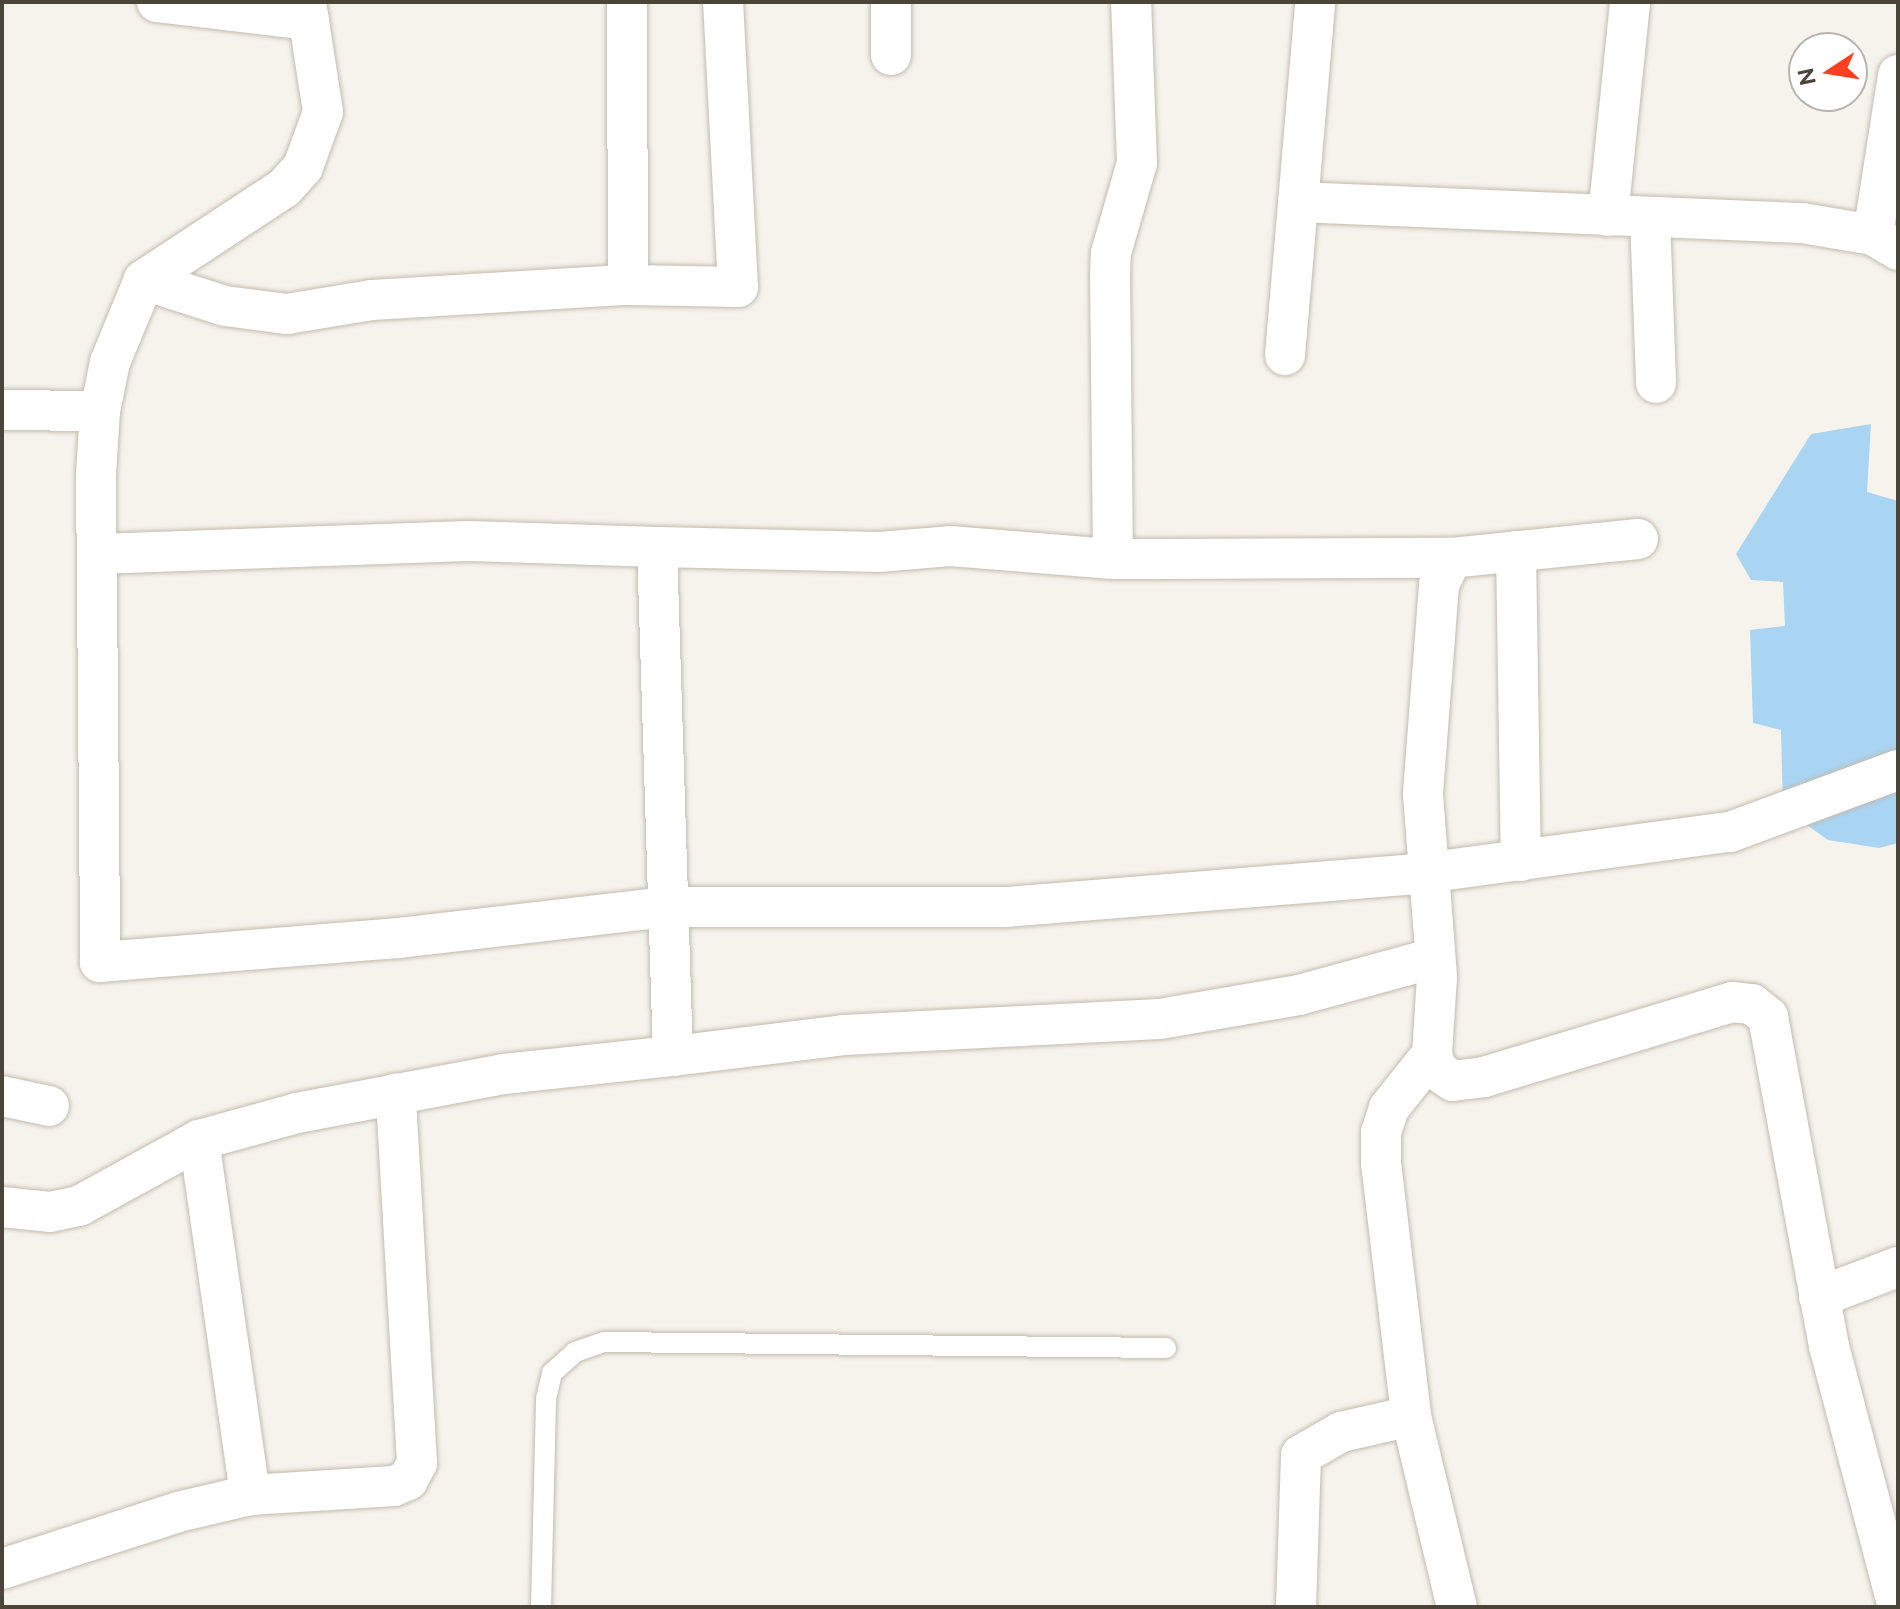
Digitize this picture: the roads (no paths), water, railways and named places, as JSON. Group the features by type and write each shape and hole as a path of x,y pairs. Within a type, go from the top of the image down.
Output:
{"street":[{"path":"157,2 307,11 323,112 303,167 284,188 144,280 125,315 100,411 97,554 100,962 398,938 665,907 1006,907 1425,873 1730,832 1898,770"},
{"path":"627,2 628,285"},
{"path":"144,280 225,306 287,314 372,300 628,285 738,287 723,2"},
{"path":"891,2 891,55"},
{"path":"1113,559 1110,277 1111,253 1137,163 1131,2"},
{"path":"1285,355 1315,2"},
{"path":"1608,216 1630,2"},
{"path":"1298,202 1802,223 1886,242 1898,75"},
{"path":"1650,217 1656,383"},
{"path":"2,410 100,411"},
{"path":"97,554 468,541 879,552 950,546 1113,559 1452,558 1638,539"},
{"path":"657,547 665,907 673,1056"},
{"path":"1516,551 1521,861"},
{"path":"1452,558 1439,585 1423,794 1425,873 1434,958 1432,1054 1437,1070 1453,1081 1484,1077 1692,1011 1732,1002 1752,1004 1768,1017 1776,1044 1819,1297 1898,1607"},
{"path":"2,1207 50,1212 79,1206 119,1188 199,1140 273,1118 504,1074 844,1035 1160,1019 1299,995 1434,958"},
{"path":"1432,1054 1389,1108 1381,1132 1411,1416 1457,1607"},
{"path":"2,1569 178,1512 250,1495 394,1486 408,1480 417,1463 396,1094"},
{"path":"2,1096 49,1106"},
{"path":"199,1140 250,1495"},
{"path":"1819,1297 1898,1267"},
{"path":"1296,1607 1297,1471 1301,1455 1341,1432 1411,1416"}],"lane":[{"path":"541,1607 546,1399 552,1373 575,1352 604,1342 1166,1348"}],"water":[{"path":"1871,424 1867,492 1898,501 1898,843 1879,848 1828,840 1783,808 1781,730 1753,723 1750,630 1785,626 1783,582 1751,580 1736,554 1811,434"}]}
